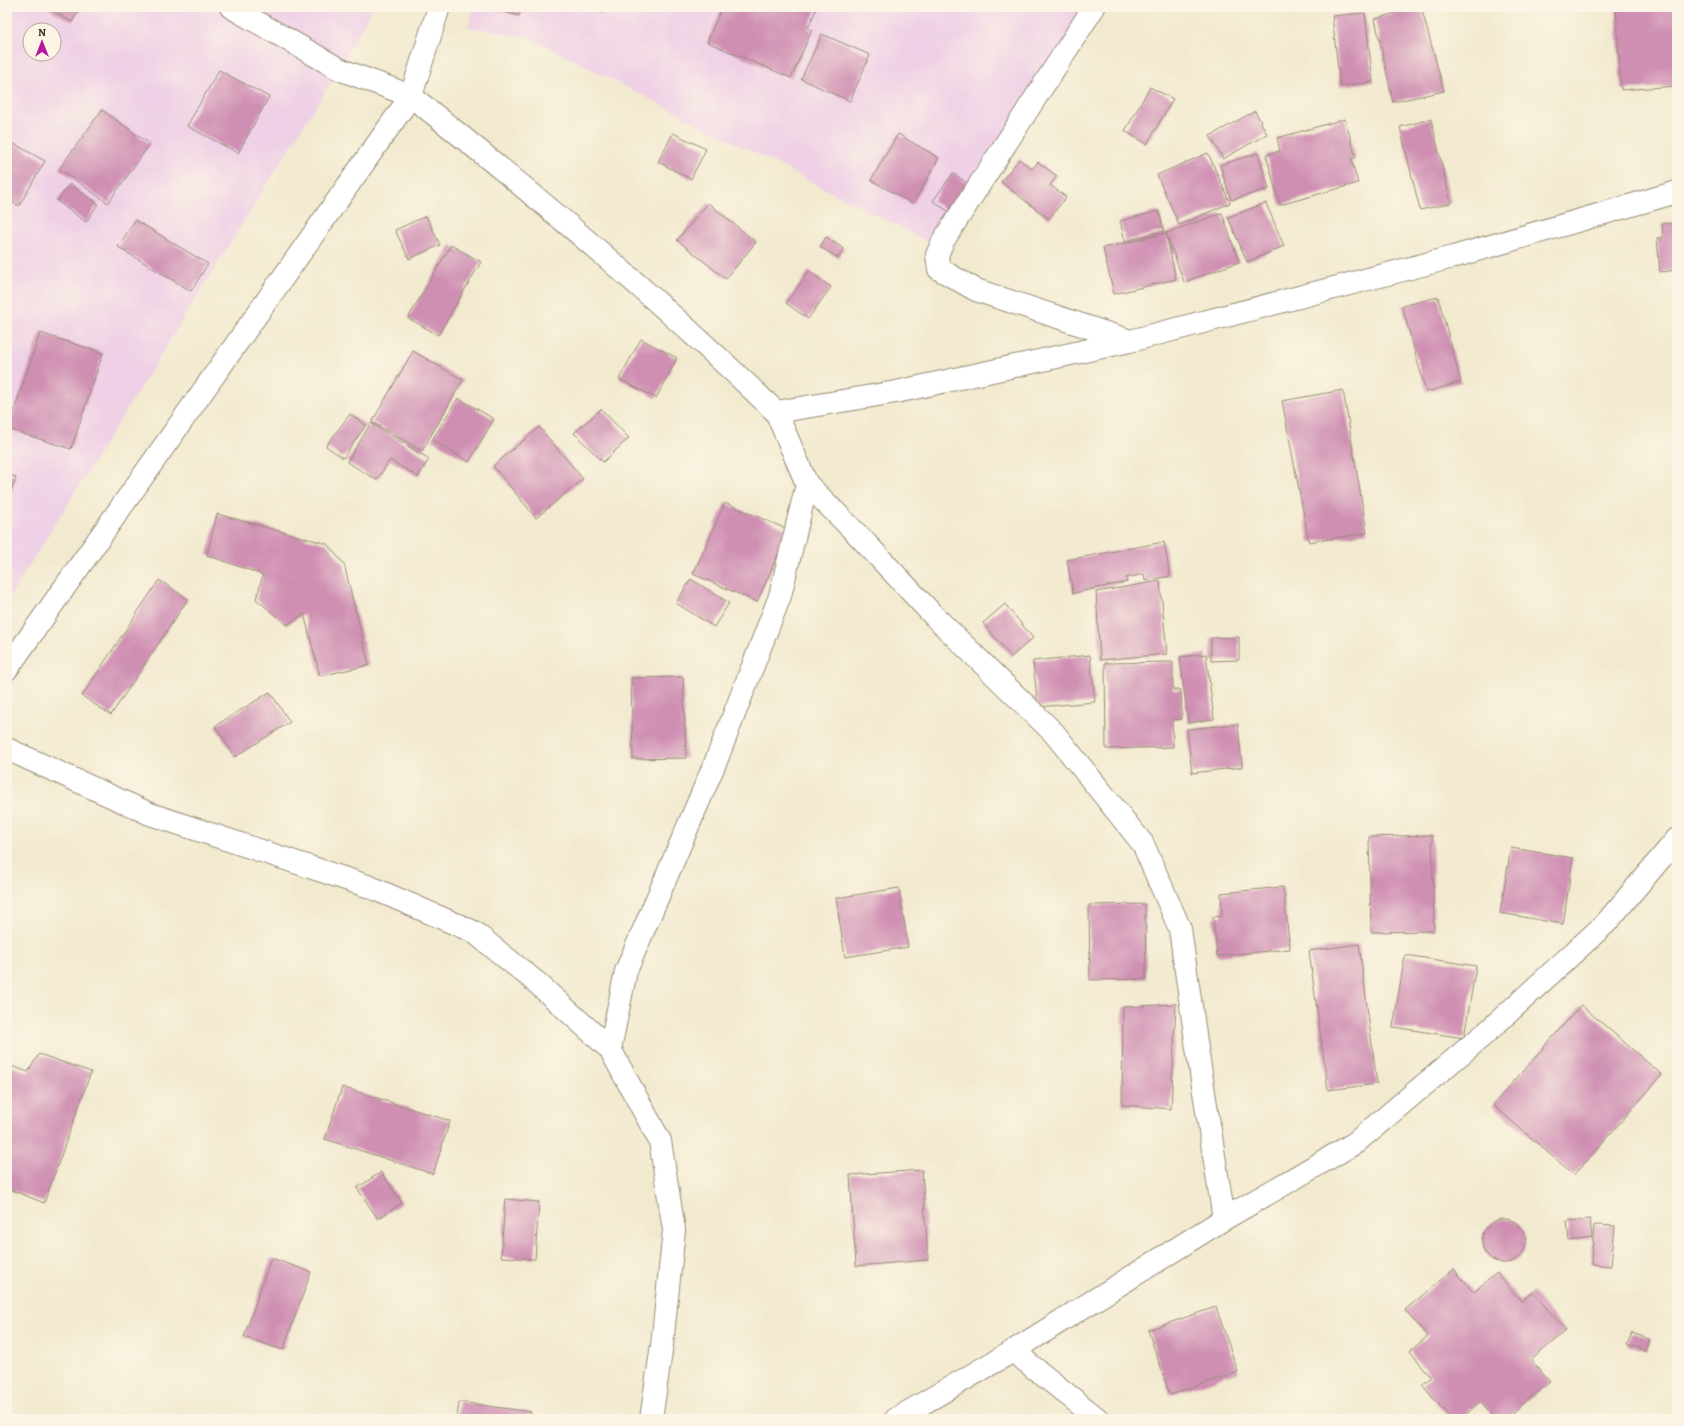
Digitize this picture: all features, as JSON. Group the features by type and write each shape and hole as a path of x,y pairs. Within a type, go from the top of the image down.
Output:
{"street":[{"path":"231,7 339,68 411,96 515,179 713,351 776,412 807,484 860,536 934,616 1054,733 1143,844 1180,929 1224,1219"},
{"path":"7,669 411,96 438,7"},
{"path":"1094,7 943,241 937,255 939,269 976,290 1130,342"},
{"path":"776,412 896,392 1130,342 1453,257 1677,192"},
{"path":"610,1049 626,971 716,761 780,596 807,484"},
{"path":"7,749 150,814 370,887 474,932 536,982 610,1049 660,1141 674,1230 662,1345 651,1419"},
{"path":"896,1419 1013,1351 1224,1219 1355,1143 1487,1032 1606,923 1677,839"},
{"path":"1013,1351 1098,1419"}],"shaded area":[{"path":"7,7 373,7 339,69 7,601"},
{"path":"474,7 1092,7 936,246 529,37 468,27"}],"building":[{"path":"46,7 81,7 72,22"},
{"path":"493,7 522,7 519,16 493,9"},
{"path":"587,7 620,7 612,11 600,12"},
{"path":"722,7 817,7 808,28 812,30 791,78 707,42"},
{"path":"1421,7 1444,91 1393,102 1375,19"},
{"path":"1616,7 1677,7 1677,86 1621,90"},
{"path":"1365,13 1373,82 1340,86 1332,16"},
{"path":"822,34 870,55 850,101 801,79"},
{"path":"219,70 269,97 238,153 187,126"},
{"path":"1150,87 1173,99 1147,144 1125,131"},
{"path":"102,110 150,144 108,203 59,169"},
{"path":"1255,111 1267,134 1223,159 1210,136"},
{"path":"1345,119 1356,158 1351,159 1358,183 1280,205 1266,155 1280,151 1277,138"},
{"path":"1431,119 1451,203 1420,210 1400,127"},
{"path":"673,133 706,149 691,179 658,162"},
{"path":"898,134 939,158 913,204 871,180"},
{"path":"7,140 45,161 19,206 7,199"},
{"path":"1208,153 1230,203 1179,225 1157,175"},
{"path":"1258,153 1269,189 1231,200 1220,165"},
{"path":"1019,159 1032,169 1038,162 1057,176 1050,185 1066,197 1049,219 1001,182"},
{"path":"953,173 971,186 952,214 933,201"},
{"path":"70,184 98,204 86,222 57,201"},
{"path":"708,203 756,242 726,279 677,240"},
{"path":"1266,203 1284,246 1247,262 1228,217"},
{"path":"1159,211 1164,231 1125,241 1120,221"},
{"path":"1222,213 1239,262 1184,282 1166,233"},
{"path":"426,216 440,245 409,259 395,230"},
{"path":"135,220 208,264 191,291 118,247"},
{"path":"1674,223 1674,234 1677,234 1677,270 1660,272 1657,238 1663,238 1662,224"},
{"path":"1166,233 1176,279 1114,294 1103,248"},
{"path":"826,237 844,249 838,258 820,247"},
{"path":"451,245 481,262 438,335 408,318"},
{"path":"809,271 831,287 808,319 786,303"},
{"path":"1438,297 1461,382 1426,392 1402,306"},
{"path":"40,333 103,353 71,449 8,429"},
{"path":"641,339 677,358 656,398 619,379"},
{"path":"413,351 463,380 422,451 372,422"},
{"path":"1343,390 1367,533 1309,542 1282,401"},
{"path":"458,398 494,419 469,462 432,440"},
{"path":"601,409 629,438 603,462 574,433"},
{"path":"350,414 366,425 343,458 326,446"},
{"path":"371,423 429,459 418,477 390,460 377,480 347,462"},
{"path":"539,427 583,479 536,518 493,466"},
{"path":"7,474 16,477 7,503"},
{"path":"725,503 789,530 757,602 693,574"},
{"path":"217,514 327,544 344,564 369,665 320,676 304,614 287,625 256,599 263,575 207,555"},
{"path":"1164,542 1170,576 1145,581 1144,574 1126,578 1127,582 1073,593 1067,560"},
{"path":"691,579 729,603 714,627 676,603"},
{"path":"159,580 188,599 111,715 82,696"},
{"path":"1160,581 1167,654 1100,660 1096,592"},
{"path":"1005,604 1033,638 1011,657 983,623"},
{"path":"1239,637 1239,660 1211,661 1211,638"},
{"path":"1206,654 1214,719 1188,723 1180,657"},
{"path":"1090,655 1095,702 1038,707 1033,661"},
{"path":"1173,662 1173,690 1181,690 1182,719 1172,720 1173,747 1106,749 1105,663"},
{"path":"683,677 686,758 633,759 631,678"},
{"path":"270,692 290,722 235,757 215,726"},
{"path":"1238,724 1242,767 1192,773 1187,729"},
{"path":"1432,835 1434,931 1371,932 1369,837"},
{"path":"1511,848 1573,858 1563,924 1500,913"},
{"path":"1283,887 1290,949 1217,956 1213,917 1222,916 1221,893"},
{"path":"899,888 908,947 845,957 836,898"},
{"path":"1145,904 1146,979 1090,980 1089,905"},
{"path":"1359,944 1377,1084 1328,1090 1309,951"},
{"path":"1405,955 1476,966 1464,1038 1393,1027"},
{"path":"1176,1004 1171,1109 1122,1105 1123,1007"},
{"path":"1581,1005 1662,1075 1574,1175 1493,1105"},
{"path":"39,1054 91,1072 44,1203 7,1188 7,1078 11,1066 28,1072"},
{"path":"342,1087 450,1121 433,1174 325,1139"},
{"path":"922,1170 928,1260 856,1266 850,1175"},
{"path":"381,1172 402,1203 378,1219 357,1188"},
{"path":"505,1199 539,1202 535,1259 501,1257"},
{"path":"1500,1219 1508,1219 1520,1225 1526,1237 1526,1245 1520,1257 1508,1263 1500,1263 1488,1257 1482,1245 1482,1237 1488,1225"},
{"path":"1590,1219 1592,1238 1569,1241 1567,1221"},
{"path":"1594,1225 1615,1226 1611,1266 1591,1264"},
{"path":"271,1258 311,1272 283,1350 244,1337"},
{"path":"1454,1269 1473,1292 1497,1273 1521,1301 1533,1292 1566,1331 1531,1360 1550,1382 1505,1419 1495,1419 1480,1402 1459,1419 1451,1419 1422,1385 1431,1377 1410,1351 1428,1336 1405,1310"},
{"path":"1216,1307 1238,1372 1170,1395 1148,1330"},
{"path":"1632,1333 1650,1339 1646,1352 1627,1345"},
{"path":"459,1402 531,1412 530,1419 457,1419"}]}
